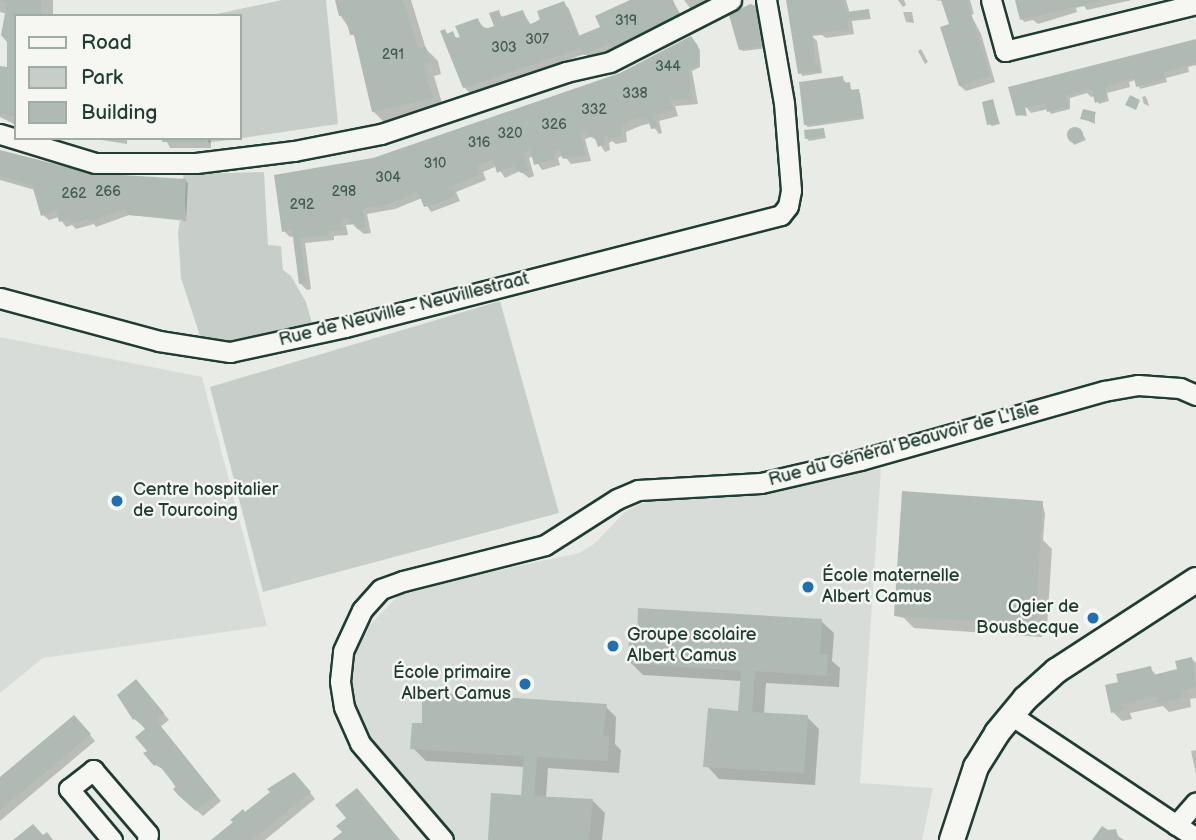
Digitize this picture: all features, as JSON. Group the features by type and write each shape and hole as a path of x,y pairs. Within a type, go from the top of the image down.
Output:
{"street":[{"path":"20,140 95,163 196,163 294,151 381,134 565,72 610,62 730,0"},
{"name":"Rue de Neuville - Neuvillestraat","path":"0,298 159,341 230,352 345,327 781,215 788,206 791,190 785,103 766,0"},
{"path":"991,0 1005,51 1196,4"},
{"name":"Rue du Général Beauvoir de L'Isle","path":"443,840 360,743 344,707 340,681 343,651 362,610 381,589 545,545 638,490 744,485 776,480 1104,391 1138,385 1180,388 1196,395"},
{"path":"954,837 976,767 1011,715 1056,671 1196,580"},
{"path":"1011,715 1196,838"},
{"path":"112,840 68,789 93,770 148,834 147,840"},
{"path":"1176,825 1196,802"}],"shaded area":[{"name":"Centre hospitalier de Tourcoing","path":"0,337 202,377 267,626 43,658 0,693"},
{"name":"Groupe scolaire Albert Camus","path":"881,469 860,783 933,788 922,840 453,840 362,735 347,688 349,661 363,632 403,591 579,553 594,544 626,511 645,502 667,498 692,499"}],"green space":[{"path":"282,0 326,0 338,124 242,138 242,14 216,14"},
{"path":"208,140 229,140 208,143"},
{"path":"264,172 268,245 281,246 283,270 291,276 306,302 314,330 204,348 181,278 178,232 180,221 186,220 183,174"},
{"path":"500,301 559,513 263,592 210,387"}],"building":[{"path":"0,0 41,0 41,14 14,14 14,116 0,113 0,66 7,67 7,42 1,35 7,3"},
{"path":"335,0 403,0 418,48 426,47 430,62 423,64 433,98 372,112 354,35 350,35 345,15 339,16"},
{"path":"630,0 673,0 679,14 611,47 609,43 584,55 581,48 463,88 440,31 445,29 447,34 453,31 456,38 460,37 455,26 478,18 481,27 494,26 489,13 499,10 501,17 523,10 528,25 540,20 537,11 564,1 578,36 600,27 595,16"},
{"path":"786,0 843,0 846,12 869,9 870,17 848,20 849,29 812,34 816,64 819,64 820,71 798,74"},
{"path":"941,0 967,0 990,76 959,86 940,27 949,24"},
{"path":"1015,0 1101,0 1101,1 1020,20"},
{"path":"750,4 756,6 766,45 739,50 729,15"},
{"path":"691,36 698,46 698,65 689,69 692,99 670,100 674,110 654,115 657,128 651,129 647,117 633,120 621,126 622,136 608,139 607,134 604,137 605,144 598,147 594,135 588,137 587,131 580,133 586,155 563,159 559,149 553,152 555,159 534,165 530,150 524,152 529,170 521,173 513,166 497,173 493,159 478,166 481,174 452,186 455,195 440,203 424,207 418,192 389,204 362,209 366,227 357,229 355,223 350,225 349,218 341,219 343,230 329,231 329,235 300,238 306,283 299,284 292,230 282,232 274,175 373,158 620,73"},
{"path":"1196,39 1196,63 1164,72 1165,79 1136,87 1134,78 1105,87 1107,99 1095,103 1092,90 1083,91 1066,96 1068,107 1047,112 1045,103 1024,108 1026,114 1016,116 1008,87"},
{"path":"843,76 844,83 850,82 851,90 859,89 863,117 804,125 799,82"},
{"path":"1130,95 1140,100 1136,110 1125,105"},
{"path":"993,99 999,122 987,125 982,102"},
{"path":"1083,109 1096,112 1093,122 1080,119"},
{"path":"1075,127 1083,135 1075,143 1067,135"},
{"path":"824,128 825,136 805,139 804,130"},
{"path":"162,140 206,140 206,142"},
{"path":"0,150 90,173 186,179 184,219 127,215 125,209 89,222 88,219 69,224 68,219 59,222 56,210 41,216 32,185 0,176"},
{"path":"902,491 1043,501 1035,625 894,616"},
{"path":"638,608 822,619 820,654 828,654 827,676 755,671 752,712 808,715 804,773 703,767 708,708 738,711 741,671 627,663 629,642 637,642"},
{"path":"1192,657 1196,687 1182,691 1183,698 1158,703 1157,696 1122,704 1124,710 1111,713 1105,685 1118,682 1116,674 1151,666 1153,675 1177,669 1175,661"},
{"path":"136,679 164,713 156,720 216,795 196,811 173,789 176,786 157,763 154,766 143,753 147,751 135,737 145,729 135,718 133,720 117,695"},
{"path":"422,692 607,704 603,736 609,736 608,761 537,757 534,796 593,799 589,840 488,840 491,793 521,795 524,756 410,749 412,723 422,723"},
{"path":"74,715 91,734 0,810 0,777"},
{"path":"294,772 311,792 252,840 211,840 233,822 230,820 243,809 245,812 270,792 267,789"},
{"path":"357,788 400,840 332,840 342,832 336,826 346,818 335,805"},
{"path":"33,824 43,835 47,832 53,840 13,840"},
{"path":"1102,826 1108,830 1116,829 1118,836 1124,840 1092,840"}],"place":[{"name":"Centre hospitalier de Tourcoing","path":"117,501"},
{"name":"École maternelle Albert Camus","path":"808,587"},
{"name":"Ogier de Bousbecque","path":"1093,618"},
{"name":"Groupe scolaire Albert Camus","path":"613,646"},
{"name":"École primaire Albert Camus","path":"525,684"}]}
